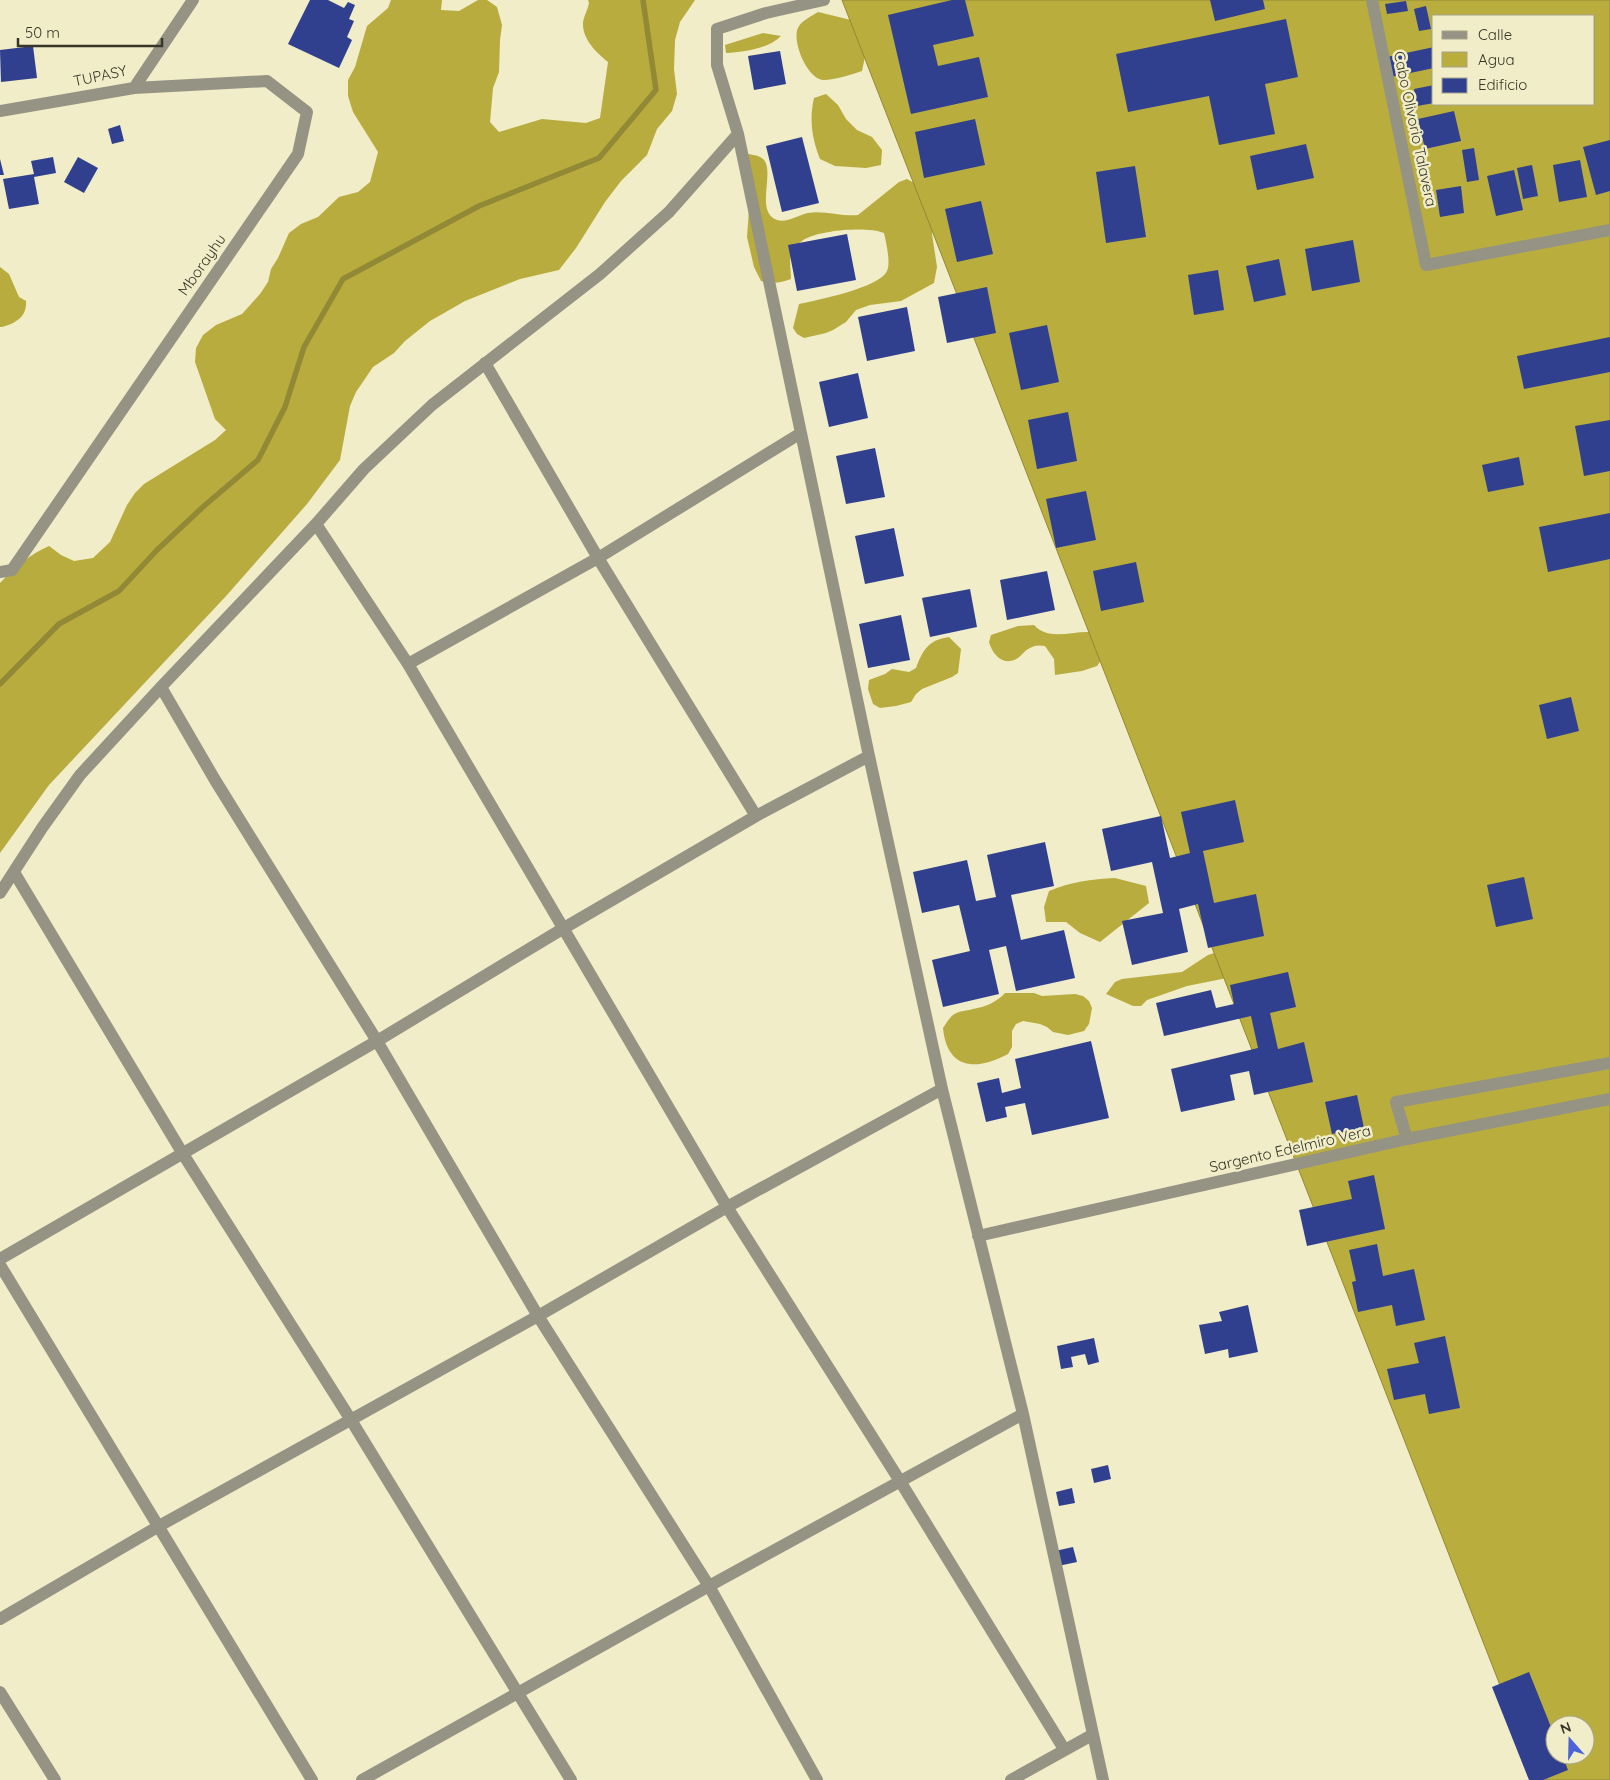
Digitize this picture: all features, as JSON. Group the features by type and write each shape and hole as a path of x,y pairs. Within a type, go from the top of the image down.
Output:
{"street":[{"name":"TUPASY","path":"0,111 134,88 193,0"},
{"path":"824,0 766,13 717,29 717,65 738,134 869,756 942,1089 1023,1414 1102,1780"},
{"name":"Cabo Olivorio Talavera","path":"1372,0 1426,265 1610,230"},
{"name":"Mborayhu","path":"0,572 12,570 298,154 307,112 267,81 134,88"},
{"path":"0,893 42,828 80,775 316,524 364,469 432,405 600,274 669,212 738,134"},
{"path":"485,364 598,558 756,816"},
{"path":"408,664 598,558 801,433"},
{"path":"316,524 408,664 726,1207 900,1481 1064,1749"},
{"path":"161,687 215,780 376,1041 538,1316 709,1586 817,1780"},
{"path":"0,1260 376,1041 756,816 869,756"},
{"path":"14,872 183,1154 351,1420 571,1780"},
{"path":"1407,1140 1396,1102 1610,1063"},
{"path":"0,1619 159,1526 538,1316 726,1207 942,1089"},
{"name":"Sargento Edelmiro Vera","path":"978,1236 1407,1140 1610,1100"},
{"path":"0,1265 312,1780"},
{"path":"362,1780 709,1586 1023,1414"},
{"path":"0,1692 55,1780"},
{"path":"1011,1780 1092,1735"}],"shaded area":[{"path":"391,0 442,0 441,10 459,11 478,0 487,0 497,7 502,25 499,72 493,88 490,122 499,132 542,119 586,123 600,118 608,62 587,39 583,28 589,3 588,0 695,0 680,22 675,40 674,69 677,94 672,111 657,129 647,155 621,181 559,270 520,279 465,301 430,321 405,341 394,353 373,367 356,392 350,406 340,460 307,504 227,595 49,785 0,853 0,583 23,562 49,546 61,555 74,561 93,558 110,542 127,505 144,484 215,440 226,430 215,419 195,362 196,348 203,335 216,325 242,314 260,294 268,282 271,269 289,233 301,224 318,217 339,197 358,192 370,182 378,152 353,112 348,96 348,80 355,67 367,26 388,8"},
{"path":"818,12 851,20 867,47 862,71 824,80 818,78 806,66 798,48 797,32 803,22"},
{"path":"763,33 781,36 763,47 748,51 726,53 725,45"},
{"path":"826,94 838,105 846,119 857,130 872,137 882,150 881,165 866,168 835,166 820,159 813,136 812,114 814,98"},
{"path":"748,154 756,155 763,159 766,165 767,209 770,216 781,221 814,212 858,215 899,182 907,179 914,183 934,218 932,234 937,267 934,283 901,301 870,305 856,310 846,322 826,333 804,338 797,334 793,328 799,304 860,288 882,277 888,267 884,233 857,229 814,235 802,241 791,255 791,279 776,283 761,281 754,267 747,237 750,195"},
{"path":"0,267 9,274 19,297 26,301 23,315 12,324 2,327 0,327"},
{"path":"1034,625 1046,633 1053,634 1090,632 1106,653 1097,666 1082,671 1055,675 1054,659 1045,646 1034,646 1018,658 1008,661 999,658 993,651 989,642 991,635 1018,626"},
{"path":"949,637 961,649 958,673 922,689 911,702 880,708 873,704 868,689 869,680 892,669 909,672 916,668 924,651 931,643"},
{"path":"1115,878 1146,886 1149,903 1100,942 1080,933 1066,922 1046,922 1044,907 1049,891 1065,885"},
{"path":"1224,950 1237,974 1187,986 1147,1000 1141,1006 1133,1006 1106,994 1115,982 1122,979 1182,972 1208,955"},
{"path":"1005,993 1034,993 1042,996 1075,994 1083,996 1089,1001 1092,1008 1089,1024 1084,1031 1068,1035 1053,1032 1040,1024 1023,1021 1016,1024 1012,1031 1012,1047 1008,1054 985,1063 975,1064 965,1063 957,1059 950,1052 943,1028 949,1019 957,1013 991,1004"}],"water":[{"path":"842,0 1610,0 1610,1780 1537,1780"}],"building":[{"path":"310,0 328,0 344,8 348,2 355,5 349,19 354,21 347,37 352,40 339,68 288,44"},
{"path":"952,0 965,0 974,36 933,45 938,66 979,57 988,97 911,114 888,15"},
{"path":"1210,0 1263,0 1265,9 1215,21"},
{"path":"1406,1 1408,11 1387,14 1385,4"},
{"path":"1426,6 1431,29 1419,31 1414,9"},
{"path":"1286,19 1298,77 1265,84 1275,134 1219,145 1209,96 1128,112 1116,54"},
{"path":"33,46 37,78 1,82 0,50"},
{"path":"1432,47 1432,68 1391,77 1387,57"},
{"path":"780,51 786,84 754,90 748,56"},
{"path":"1432,85 1432,103 1417,106 1414,89"},
{"path":"1454,111 1461,141 1425,149 1418,119"},
{"path":"975,119 985,165 924,178 915,132"},
{"path":"120,125 124,141 112,144 108,129"},
{"path":"802,137 819,203 782,212 766,146"},
{"path":"1610,140 1610,191 1596,195 1583,147"},
{"path":"1306,144 1314,178 1257,190 1250,156"},
{"path":"1474,148 1479,180 1467,182 1462,150"},
{"path":"53,157 56,173 34,177 39,204 9,209 3,179 34,174 31,161"},
{"path":"78,157 98,168 84,193 64,182"},
{"path":"0,159 4,175 0,175"},
{"path":"1580,160 1587,197 1559,202 1553,165"},
{"path":"1532,165 1538,196 1523,199 1517,168"},
{"path":"1135,166 1146,237 1106,243 1096,172"},
{"path":"1514,170 1523,210 1496,216 1487,176"},
{"path":"1461,186 1464,213 1440,217 1436,190"},
{"path":"981,201 993,254 957,262 945,209"},
{"path":"847,234 856,280 797,291 788,245"},
{"path":"1353,240 1360,282 1312,291 1305,249"},
{"path":"1279,259 1286,295 1254,302 1246,266"},
{"path":"1218,270 1224,310 1194,315 1188,275"},
{"path":"987,287 996,333 947,343 938,297"},
{"path":"907,307 915,351 867,361 858,317"},
{"path":"1047,325 1059,382 1021,390 1009,333"},
{"path":"1610,337 1610,372 1524,389 1517,356"},
{"path":"858,373 868,418 829,427 819,382"},
{"path":"1068,412 1077,461 1037,469 1028,420"},
{"path":"1610,420 1610,471 1584,476 1575,426"},
{"path":"875,448 885,497 846,504 836,456"},
{"path":"1519,457 1524,485 1488,492 1482,465"},
{"path":"1086,491 1096,540 1056,548 1046,499"},
{"path":"1610,513 1610,559 1548,572 1539,527"},
{"path":"894,528 904,576 865,584 855,536"},
{"path":"1136,562 1144,602 1101,611 1093,571"},
{"path":"1047,571 1055,610 1007,620 1000,580"},
{"path":"970,589 977,627 930,637 922,598"},
{"path":"901,615 910,660 868,668 859,624"},
{"path":"1571,697 1579,731 1547,739 1539,705"},
{"path":"1235,800 1244,842 1203,851 1214,903 1256,894 1264,936 1208,948 1198,904 1179,909 1188,952 1132,965 1122,921 1163,913 1152,862 1111,871 1102,829 1161,816 1170,858 1190,853 1181,812"},
{"path":"1045,842 1054,886 1011,895 1021,940 1064,930 1075,978 1016,991 1006,946 989,950 999,994 943,1007 932,960 970,951 959,905 922,913 913,872 967,860 976,901 996,897 987,855"},
{"path":"1524,877 1533,919 1496,927 1487,885"},
{"path":"1288,972 1296,1007 1270,1013 1278,1049 1304,1042 1313,1082 1254,1095 1249,1071 1230,1075 1235,1100 1181,1112 1171,1069 1258,1048 1251,1016 1164,1036 1156,1003 1211,990 1216,1008 1234,1004 1230,985"},
{"path":"1091,1041 1109,1118 1032,1135 1025,1103 1005,1107 1007,1117 986,1122 977,1083 999,1078 1002,1093 1021,1088 1015,1059"},
{"path":"1357,1095 1364,1128 1332,1134 1325,1102"},
{"path":"1374,1175 1385,1229 1307,1246 1299,1210 1352,1199 1348,1181"},
{"path":"1377,1244 1383,1276 1414,1269 1425,1320 1396,1326 1392,1305 1358,1312 1352,1282 1356,1281 1349,1250"},
{"path":"1248,1305 1258,1352 1229,1358 1228,1349 1205,1354 1199,1325 1222,1321 1219,1312"},
{"path":"1445,1336 1460,1408 1429,1414 1425,1394 1394,1400 1387,1369 1419,1363 1414,1343"},
{"path":"1094,1338 1099,1362 1088,1365 1085,1354 1071,1357 1073,1367 1061,1369 1057,1346"},
{"path":"1108,1465 1111,1479 1094,1483 1091,1469"},
{"path":"1072,1488 1075,1503 1059,1506 1056,1492"},
{"path":"1073,1547 1077,1562 1058,1566 1055,1551"},
{"path":"1529,1672 1546,1715 1545,1765 1566,1765 1568,1770 1543,1780 1529,1780 1492,1687"}],"waterway":[{"path":"0,684 59,624 119,591 157,550 204,506 258,460 285,407 304,347 343,279 479,206 599,158 656,90 643,0"}]}
